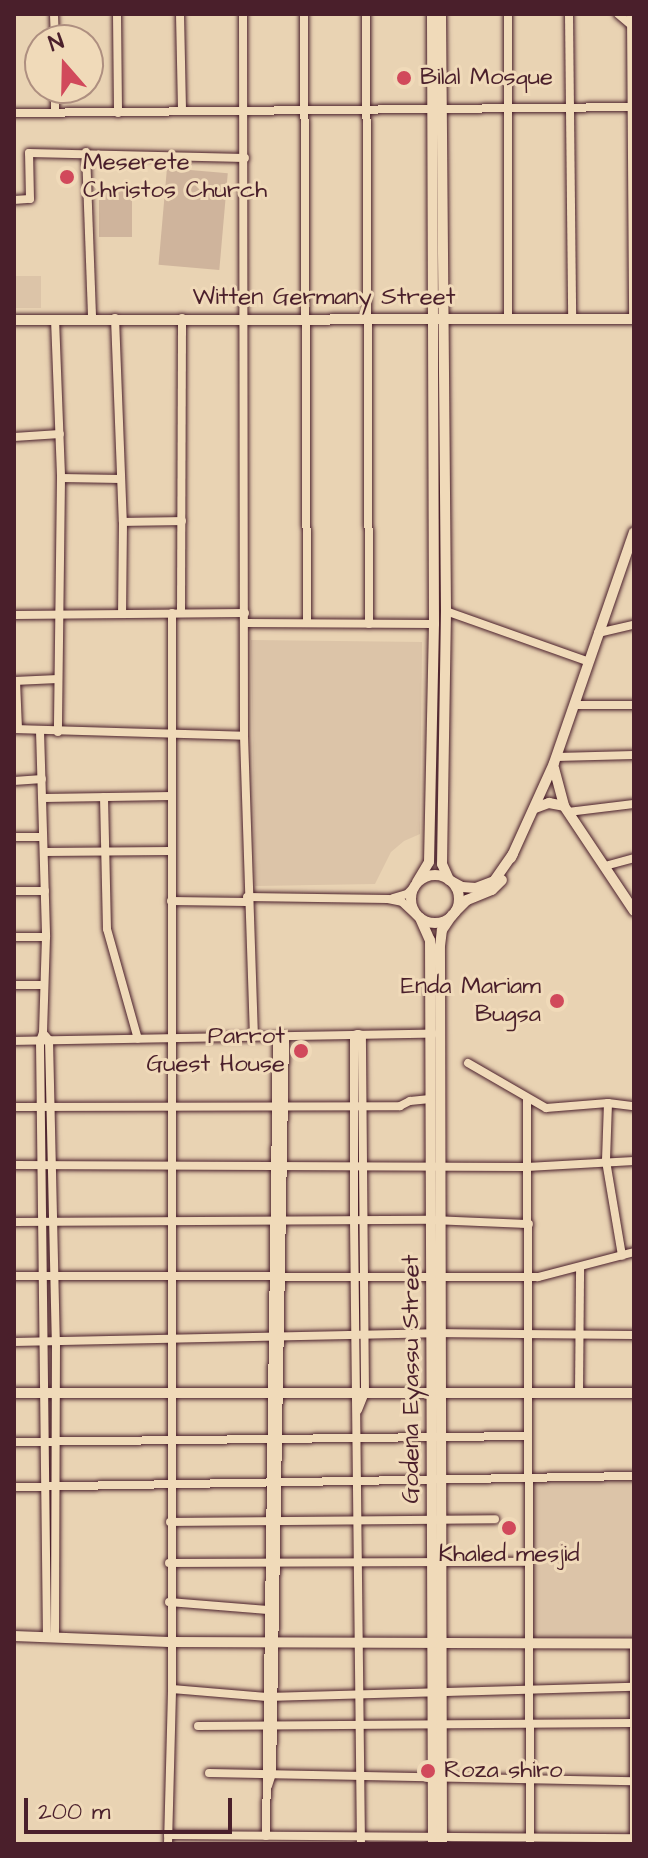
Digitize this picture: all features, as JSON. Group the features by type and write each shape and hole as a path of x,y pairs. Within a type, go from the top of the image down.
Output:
{"street":[{"path":"117,14 118,113"},
{"path":"180,14 182,111"},
{"path":"243,14 244,736 247,900 254,1037"},
{"path":"304,14 307,623"},
{"path":"366,14 369,624"},
{"path":"432,14 437,109"},
{"path":"418,916 410,901 429,862 439,476 437,109 441,14"},
{"path":"508,14 508,318"},
{"path":"569,14 572,319"},
{"path":"618,14 631,25"},
{"path":"631,14 634,319"},
{"path":"55,104 55,113"},
{"path":"14,113 633,107"},
{"path":"86,152 92,319"},
{"path":"14,200 30,199 29,153 245,158"},
{"name":"Witten Germany Street","path":"14,320 307,317 634,319"},
{"path":"115,318 123,522 122,614"},
{"path":"14,1636 169,1642 634,1644 634,1840 362,1840 266,1836 168,1840 172,1689 169,1642 169,1563 172,733 182,521 182,318"},
{"path":"55,319 61,478 58,732"},
{"path":"14,437 60,434"},
{"path":"439,476 446,611 441,858 449,880 458,892 454,914"},
{"path":"61,478 121,479"},
{"path":"123,522 182,521"},
{"path":"171,901 388,899 402,902 418,916 439,923 454,914 467,900 497,887 555,760 634,532"},
{"path":"446,611 589,662"},
{"path":"14,615 245,613"},
{"path":"245,623 434,624"},
{"path":"598,633 634,625"},
{"path":"58,679 15,681 16,729 244,736"},
{"path":"574,705 634,705"},
{"path":"40,731 46,937 47,1276 43,1342 48,1393 51,1638"},
{"path":"431,734 443,734"},
{"path":"555,760 634,755"},
{"path":"555,760 566,809 634,911"},
{"path":"14,781 42,779"},
{"path":"44,798 172,796"},
{"path":"104,797 107,929 138,1039"},
{"path":"535,808 549,803 566,809 634,804"},
{"path":"14,837 43,837"},
{"path":"44,852 171,851"},
{"path":"388,899 407,894 416,884 435,875 468,889 481,887 494,881 513,854"},
{"path":"605,866 634,858"},
{"path":"14,891 45,891"},
{"name":"Godena Eyassu Street","path":"437,1165 430,1099 440,941 454,914"},
{"name":"Godena Eyassu Street","path":"418,916 430,935 436,1034 438,1840"},
{"path":"14,937 46,937"},
{"path":"14,985 44,985"},
{"path":"14,1041 44,1038 436,1034"},
{"path":"358,1035 362,1840"},
{"path":"266,1836 281,1036"},
{"path":"468,1063 546,1108 608,1103 634,1106"},
{"path":"14,1107 358,1107 400,1106 410,1101 430,1099"},
{"path":"527,1099 530,1841"},
{"path":"608,1103 606,1161 622,1256"},
{"path":"14,1165 527,1167 634,1161"},
{"path":"14,1222 437,1220 529,1224"},
{"path":"14,1276 528,1278 634,1252"},
{"path":"579,1393 580,1267"},
{"path":"47,1276 56,1342 48,1393"},
{"path":"14,1342 438,1333 634,1335"},
{"path":"14,1393 634,1393"},
{"path":"14,1442 527,1436"},
{"path":"14,1487 634,1476"},
{"path":"170,1522 495,1519"},
{"path":"169,1563 528,1562"},
{"path":"271,1642 268,1610 272,1563"},
{"path":"169,1602 268,1610"},
{"path":"172,1689 270,1697 634,1687"},
{"path":"198,1726 634,1723"},
{"path":"209,1773 634,1781"}],"shaded area":[{"path":"167,168 228,173 219,270 159,265"},
{"path":"99,191 132,191 132,237 99,237"},
{"path":"14,276 41,276 41,308 14,308"},
{"path":"251,640 422,642 420,834 404,841 391,852 375,884 255,886"},
{"path":"531,1480 634,1480 634,1642 531,1642"}],"place":[{"name":"Bilal Mosque","path":"404,78"},
{"name":"Meserete Christos Church","path":"67,177"},
{"name":"Enda Mariam Bugsa","path":"557,1001"},
{"name":"Parrot Guest House","path":"301,1051"},
{"name":"Khaled mesjid","path":"509,1528"},
{"name":"Roza shiro","path":"428,1771"}]}
